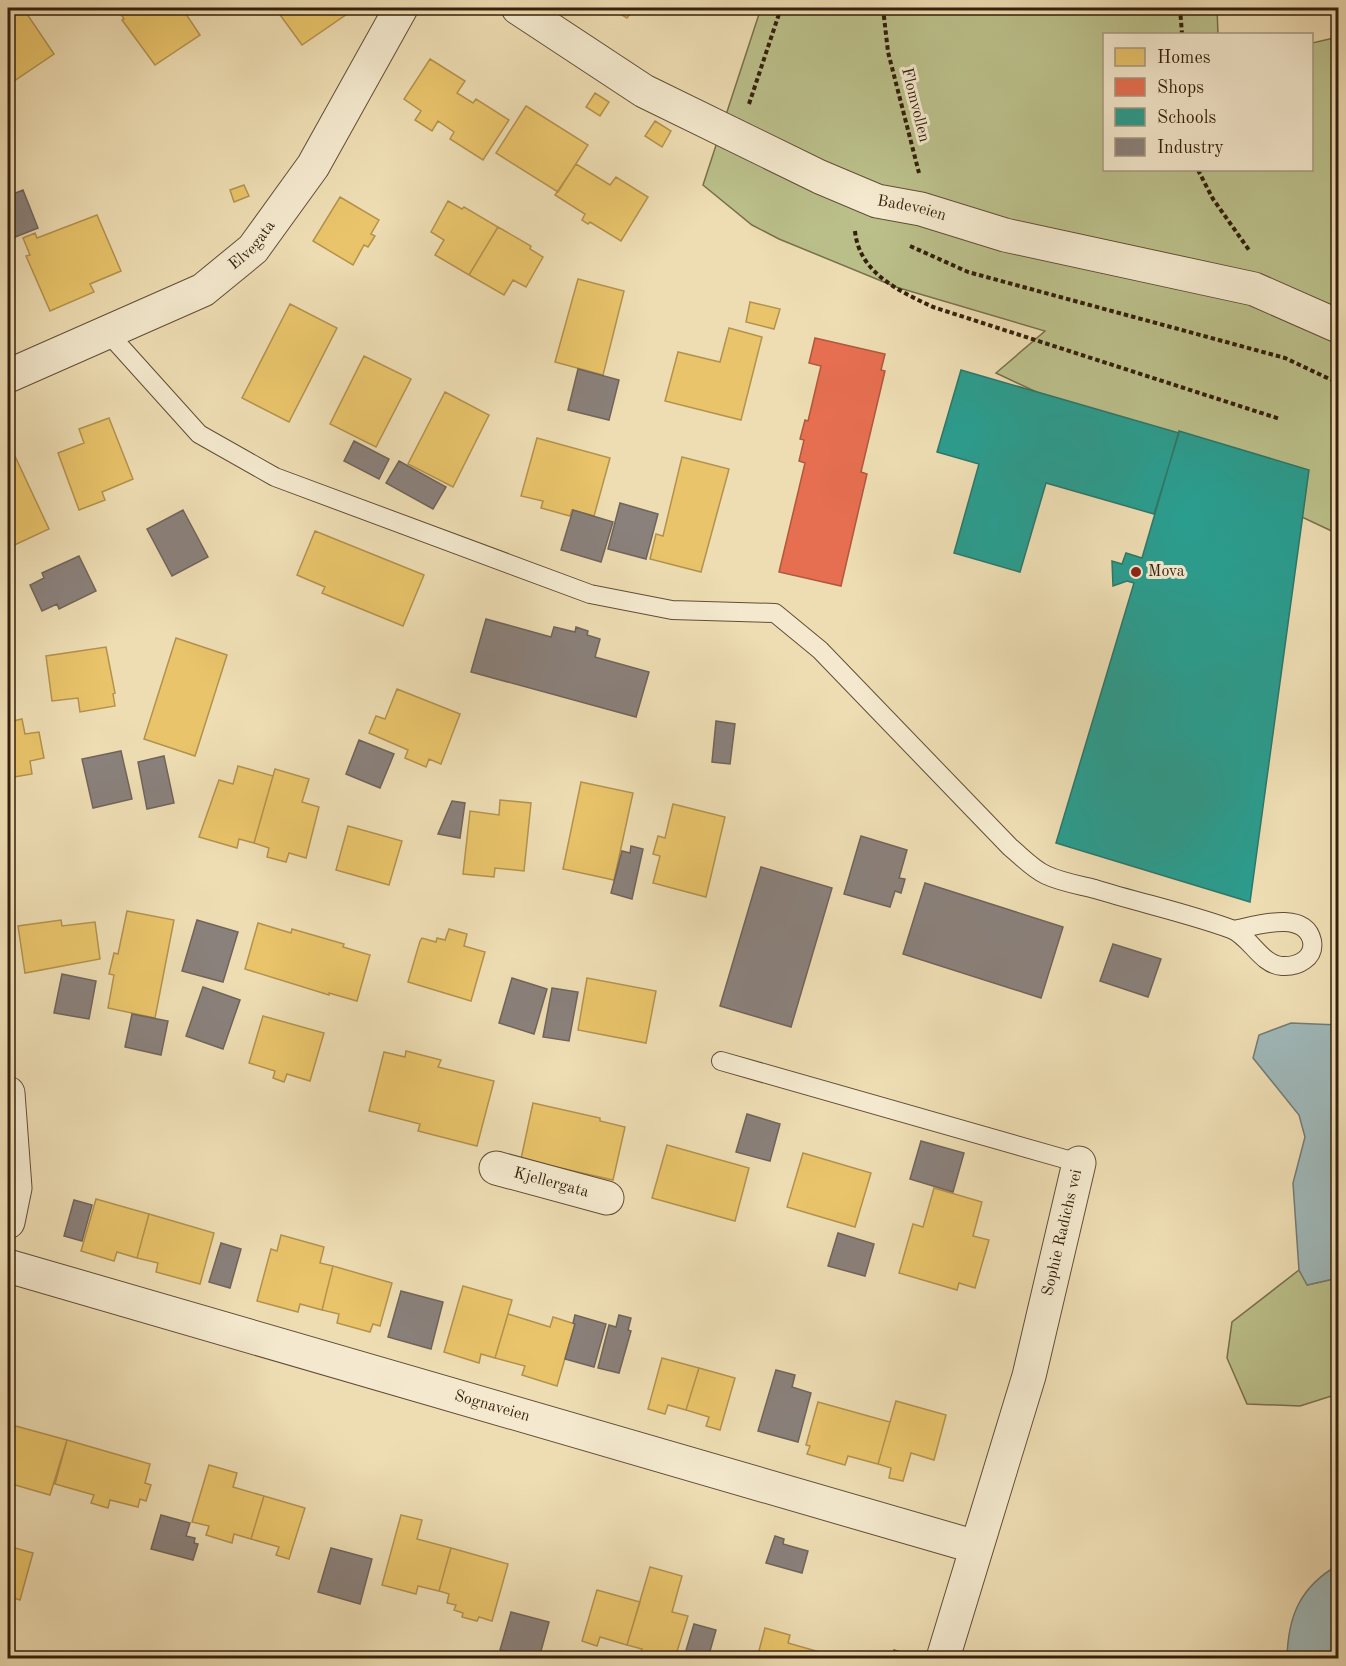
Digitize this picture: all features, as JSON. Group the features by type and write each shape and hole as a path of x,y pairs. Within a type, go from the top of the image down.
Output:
{"street":[{"name":"Elvegata","path":"8,376 203,290 253,249 313,166 401,8"},
{"name":"Badeveien","path":"518,8 644,92 820,177 877,201 921,209 1005,235 1254,289 1338,326"},
{"path":"8,1106 15,1188 8,1222"},
{"name":"Sophie Radichs vei","path":"943,1659 1029,1376 1079,1163"},
{"name":"Kjellergata","path":"496,1168 607,1198"},
{"name":"Sognaveien","path":"8,1266 976,1547"}],"lane":[{"path":"108,333 199,434 275,477 590,594 672,610 775,613 820,650 1010,847 1045,875 1234,930"},
{"name":"Sophie Radichs vei","path":"721,1061 1079,1163"}],"path":[{"path":"739,136 781,8"},
{"name":"Flomvollen","path":"883,8 888,52 921,181 921,209"},
{"path":"1180,8 1182,33"},
{"path":"1199,171 1214,199 1260,265 1254,289"},
{"path":"844,187 853,218 856,244 871,269 898,291 933,307 1280,419"},
{"path":"877,201 892,233 918,251 968,272 1108,312 1285,358 1338,383"}],"green space":[{"path":"761,8 1217,8 1218,33 1103,33 1103,171 1313,171 1313,43 1338,37 1338,243 1336,245 1338,256 1338,534 996,373 1045,331 896,287 779,239 752,225 703,185"},
{"path":"1299,1270 1308,1285 1338,1278 1338,1394 1300,1406 1247,1404 1227,1358 1232,1322"}],"water":[{"path":"1291,1023 1338,1025 1338,1278 1307,1285 1299,1270 1293,1183 1305,1137 1299,1115 1253,1058 1259,1035"},
{"path":"1338,1565 1338,1658 1287,1658 1290,1629 1305,1593 1314,1583"}],"building: Homes":[{"path":"8,8 23,8 54,54 8,85"},
{"path":"117,8 182,8 200,35 155,65 122,20 124,19"},
{"path":"275,8 343,8 347,14 302,45"},
{"path":"600,8 634,8 627,18 613,10 610,14"},
{"path":"430,59 465,81 457,93 473,103 476,99 509,120 483,160 450,139 454,132 438,121 432,131 415,120 421,111 404,99"},
{"path":"595,93 609,102 600,116 586,107"},
{"path":"526,106 588,145 558,192 496,153"},
{"path":"655,121 671,131 662,147 645,136"},
{"path":"576,164 610,185 616,177 648,197 621,241 590,222 588,224 582,220 585,214 555,195"},
{"path":"244,185 249,196 234,202 230,190"},
{"path":"340,197 379,220 371,234 375,236 368,247 364,245 353,265 313,241"},
{"path":"448,201 462,209 464,207 498,227 469,275 435,255 444,240 431,232"},
{"path":"97,215 121,271 90,284 94,292 50,311 26,256 30,255 23,238 35,233 37,238"},
{"path":"498,227 531,246 530,249 543,257 526,287 513,280 504,295 469,275"},
{"path":"578,279 624,291 603,375 555,362"},
{"path":"750,302 780,309 774,329 746,322"},
{"path":"290,304 337,328 289,422 242,398"},
{"path":"729,328 762,337 741,420 665,401 678,352 720,362"},
{"path":"364,356 411,379 376,447 330,424"},
{"path":"445,392 489,415 453,487 408,464"},
{"path":"109,418 133,479 102,492 105,500 79,510 58,453 84,443 79,429"},
{"path":"537,438 610,458 594,516 572,510 570,516 541,508 543,501 521,496"},
{"path":"8,453 9,457 14,454 49,529 8,548"},
{"path":"682,457 729,469 701,572 650,559 656,534 663,536"},
{"path":"315,531 424,575 403,626 322,593 325,587 297,575"},
{"path":"176,638 227,655 195,756 144,739"},
{"path":"106,647 115,693 113,694 115,706 80,712 78,698 52,701 46,656"},
{"path":"397,689 460,714 441,764 429,759 426,767 405,758 408,750 369,733 376,716 385,719"},
{"path":"22,719 25,734 39,732 44,758 30,761 32,774 8,778 8,722"},
{"path":"238,766 273,776 254,843 239,839 237,848 199,837 219,780 233,784"},
{"path":"275,769 309,779 302,802 319,807 306,858 289,853 286,862 267,857 269,848 254,843"},
{"path":"581,782 633,793 614,880 563,869"},
{"path":"500,800 531,803 524,871 495,868 494,877 463,874 470,811 499,815"},
{"path":"673,804 725,817 706,897 653,883 660,856 653,854 658,836 665,838"},
{"path":"348,826 402,841 389,885 336,870"},
{"path":"127,911 174,920 155,1018 108,1008 114,975 109,974 114,953 118,954"},
{"path":"61,920 62,926 95,922 100,959 25,973 18,926"},
{"path":"258,923 291,933 292,929 344,944 343,947 370,955 357,1001 329,993 329,995 245,969"},
{"path":"449,929 467,934 464,946 485,952 471,1001 408,982 422,938 436,942 437,938 445,940"},
{"path":"587,978 656,991 646,1043 578,1030"},
{"path":"263,1016 324,1033 310,1081 287,1074 284,1082 273,1078 275,1071 249,1063"},
{"path":"406,1051 441,1060 438,1067 494,1081 477,1146 418,1131 420,1124 369,1111 384,1052 405,1057"},
{"path":"533,1103 600,1118 600,1121 625,1127 613,1180 521,1159"},
{"path":"667,1145 749,1168 735,1221 652,1198"},
{"path":"803,1153 871,1173 855,1227 787,1207"},
{"path":"934,1188 982,1202 973,1236 989,1240 975,1288 959,1283 957,1290 899,1273 913,1224 923,1227"},
{"path":"96,1199 149,1214 137,1258 117,1252 114,1261 81,1251"},
{"path":"149,1214 214,1233 200,1284 156,1272 158,1263 137,1258"},
{"path":"281,1235 324,1247 320,1263 333,1266 322,1310 300,1304 298,1312 257,1301 271,1249 277,1251"},
{"path":"333,1266 392,1283 380,1326 373,1324 370,1332 337,1323 339,1314 322,1310"},
{"path":"463,1286 512,1300 495,1358 481,1354 479,1363 444,1352"},
{"path":"508,1314 550,1327 553,1317 575,1324 557,1386 522,1375 525,1366 495,1358"},
{"path":"662,1358 699,1368 686,1410 668,1405 665,1414 648,1409"},
{"path":"699,1368 735,1378 720,1430 706,1426 709,1417 686,1410"},
{"path":"896,1401 946,1415 934,1460 911,1453 903,1481 889,1478 891,1468 878,1464"},
{"path":"818,1402 890,1422 878,1464 848,1456 845,1465 807,1454 810,1446 806,1445"},
{"path":"12,1425 67,1440 50,1495 8,1483 8,1439"},
{"path":"67,1440 150,1464 145,1483 151,1485 146,1501 140,1499 138,1507 110,1500 108,1508 91,1503 94,1495 55,1484"},
{"path":"209,1465 237,1473 233,1487 264,1496 251,1539 234,1534 232,1543 206,1535 209,1526 192,1522"},
{"path":"264,1496 305,1508 289,1559 276,1555 279,1547 251,1539"},
{"path":"401,1515 422,1520 417,1539 451,1548 439,1591 418,1586 416,1594 382,1585"},
{"path":"8,1546 33,1553 20,1600 8,1596"},
{"path":"451,1548 508,1564 492,1621 479,1617 477,1621 462,1617 463,1613 454,1610 456,1605 447,1603 449,1594 439,1591"},
{"path":"650,1567 682,1576 672,1612 688,1616 675,1658 639,1658 642,1649 627,1645"},
{"path":"597,1590 640,1602 627,1645 600,1637 597,1646 582,1641"},
{"path":"765,1628 790,1635 788,1643 823,1653 821,1658 757,1658"}],"building: Shops":[{"path":"815,338 885,354 881,370 885,371 861,472 867,474 841,586 779,572 805,463 799,461 804,440 800,439 805,420 808,421 821,366 809,363"}],"building: Schools":[{"path":"961,370 1179,433 1154,514 1046,483 1020,572 954,553 979,464 937,452"},
{"path":"1179,431 1309,470 1250,902 1056,843 1134,583 1127,581 1113,586 1112,561 1122,564 1126,553 1142,558"}],"building: Industry":[{"path":"23,190 38,228 8,240 8,196"},
{"path":"578,369 619,380 609,420 568,410"},
{"path":"354,441 389,459 379,479 344,461"},
{"path":"399,461 446,487 433,509 386,483"},
{"path":"620,503 658,514 646,559 608,549"},
{"path":"183,510 208,557 172,576 147,529"},
{"path":"573,510 613,522 601,562 561,550"},
{"path":"79,556 96,591 59,609 57,604 42,611 30,585 44,578 42,573"},
{"path":"486,619 551,637 554,627 575,632 576,627 588,631 587,635 600,639 595,657 649,672 636,717 471,672"},
{"path":"716,721 735,724 730,764 712,762"},
{"path":"359,740 394,754 380,788 346,774"},
{"path":"121,751 132,799 93,808 82,759"},
{"path":"164,756 174,803 147,809 138,762"},
{"path":"452,801 465,803 460,838 438,834"},
{"path":"861,836 907,850 899,878 905,879 901,893 895,891 890,907 844,894"},
{"path":"631,846 643,849 632,899 611,893 622,851 630,853"},
{"path":"761,867 832,888 791,1027 720,1006"},
{"path":"925,883 1063,927 1041,998 903,954"},
{"path":"197,920 238,932 223,982 182,971"},
{"path":"1113,944 1161,959 1148,997 1100,981"},
{"path":"62,974 96,981 89,1019 54,1013"},
{"path":"512,978 547,989 534,1034 499,1023"},
{"path":"203,987 240,1000 223,1049 186,1036"},
{"path":"552,988 578,992 569,1041 543,1037"},
{"path":"132,1014 168,1021 161,1055 125,1047"},
{"path":"747,1114 780,1124 770,1161 736,1152"},
{"path":"921,1141 964,1153 953,1192 910,1179"},
{"path":"74,1200 92,1205 82,1241 64,1236"},
{"path":"838,1233 874,1244 865,1276 828,1266"},
{"path":"221,1243 241,1249 230,1288 209,1282"},
{"path":"401,1291 443,1302 431,1349 388,1337"},
{"path":"575,1315 606,1324 594,1367 565,1359 575,1324 573,1323"},
{"path":"619,1315 631,1318 628,1330 631,1331 619,1373 598,1368 609,1325 616,1327"},
{"path":"776,1370 795,1375 792,1387 811,1393 798,1442 758,1431"},
{"path":"161,1515 190,1523 186,1536 195,1538 194,1543 198,1544 193,1560 151,1549"},
{"path":"775,1536 784,1539 783,1544 808,1551 802,1573 766,1563"},
{"path":"331,1548 372,1559 360,1604 318,1592"},
{"path":"511,1612 549,1622 539,1658 500,1650"},
{"path":"694,1624 716,1630 708,1658 684,1657"},
{"path":"894,1650 915,1656 914,1658 892,1658"}],"place":[{"name":"Mova","path":"1136,572"}]}
